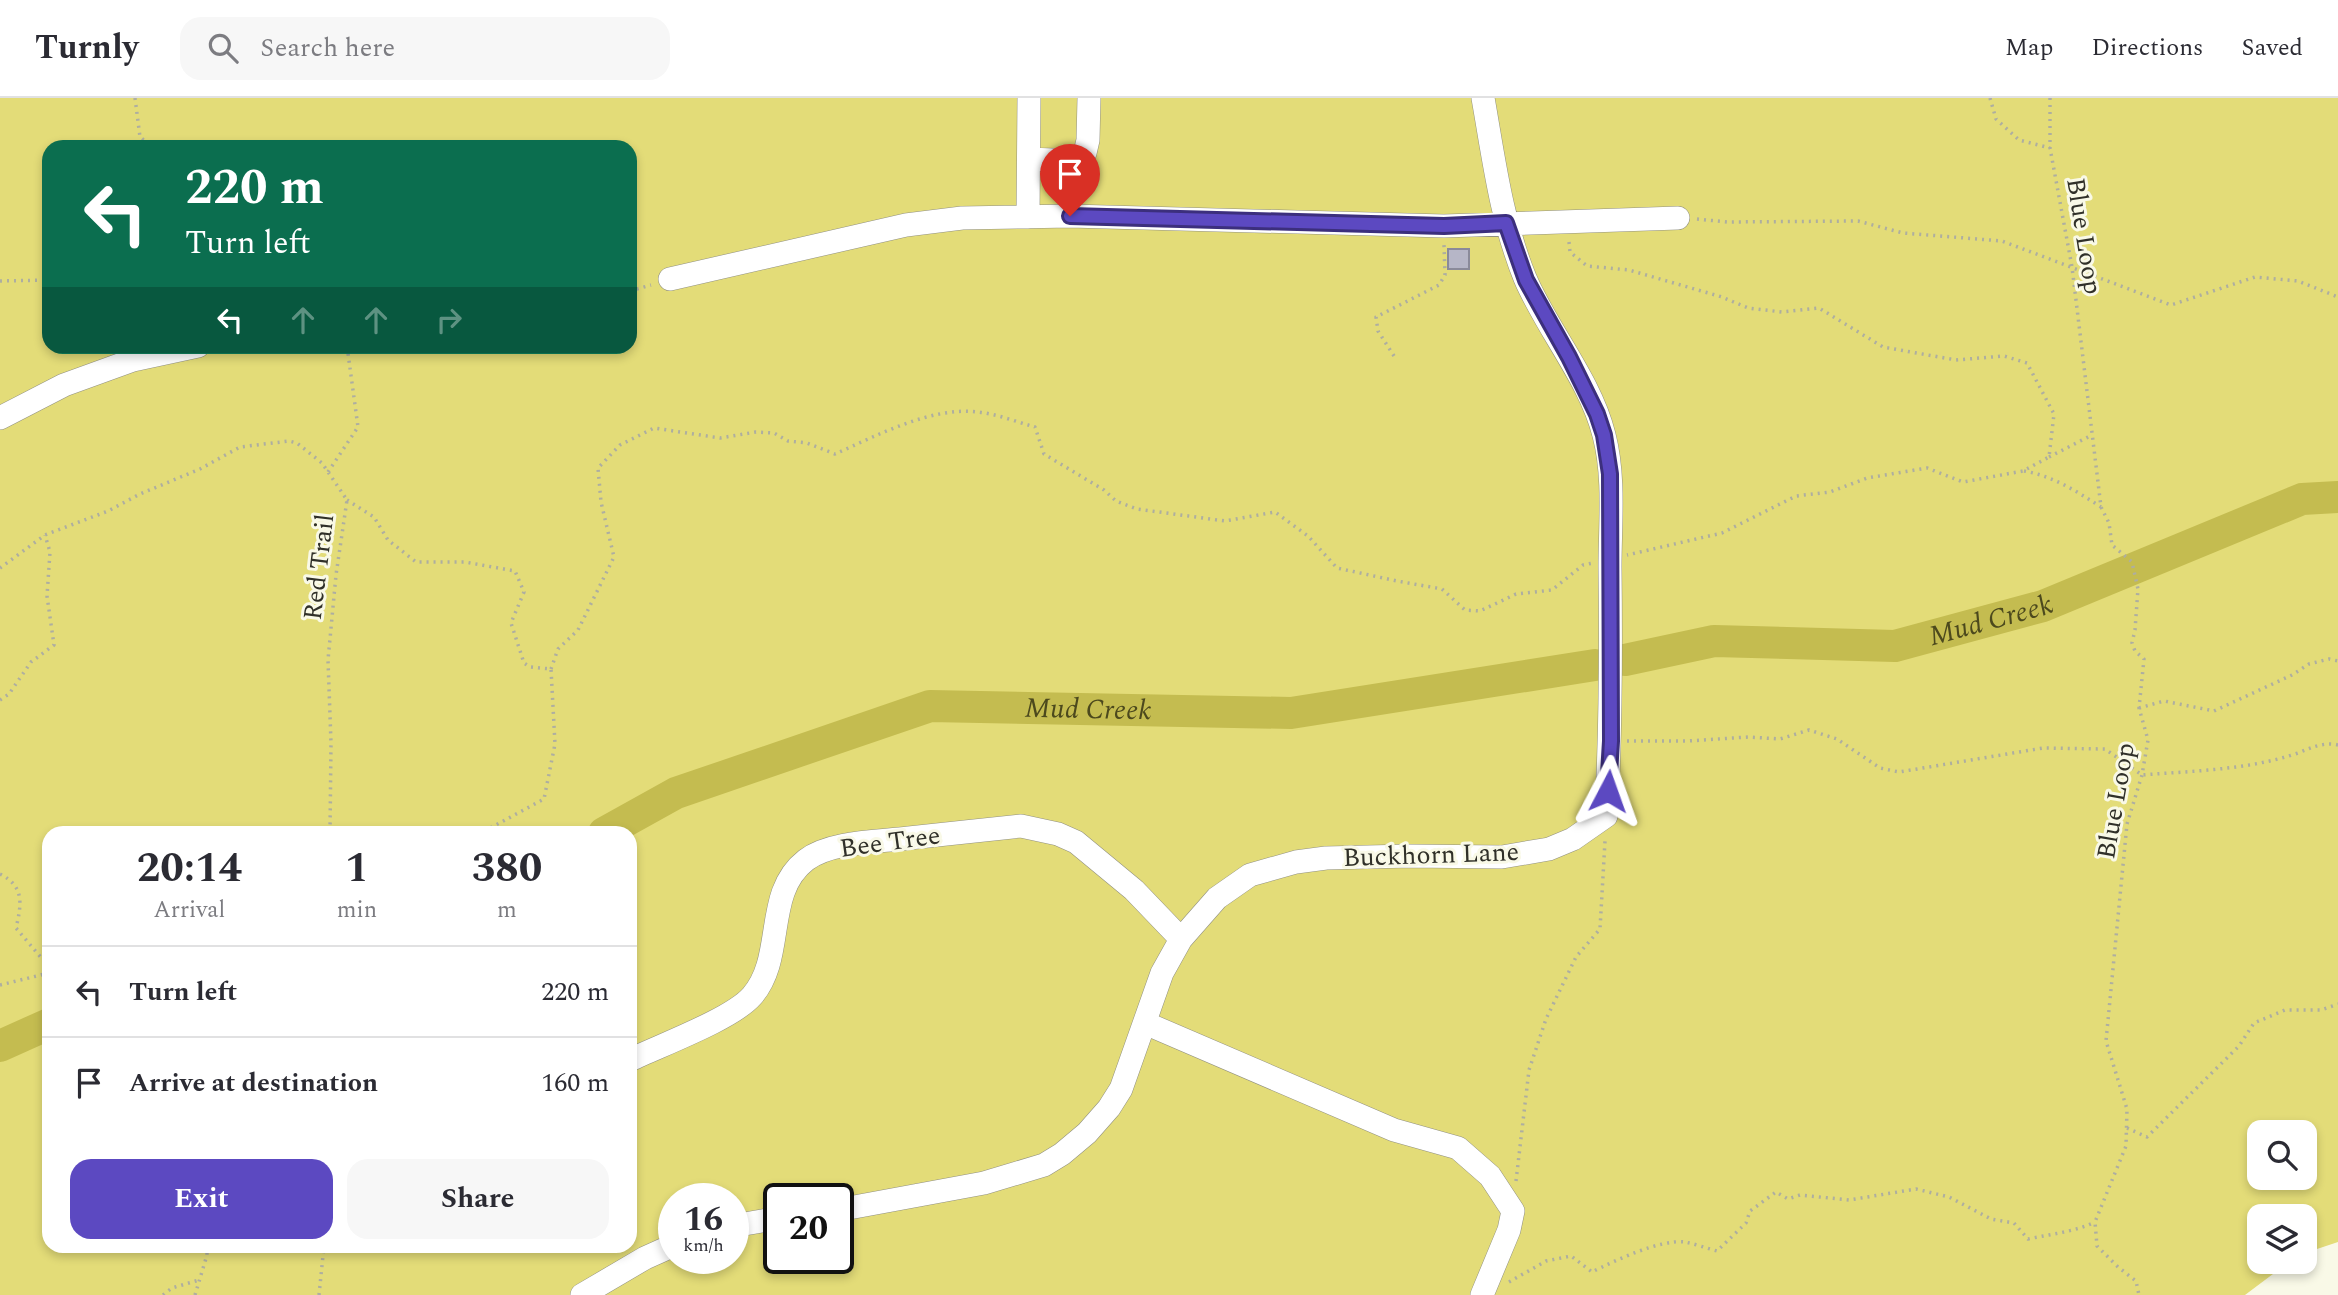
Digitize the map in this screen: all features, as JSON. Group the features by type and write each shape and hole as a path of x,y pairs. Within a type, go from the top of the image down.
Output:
{"lane":[{"path":"1028,217 1029,98"},
{"path":"1029,159 1076,161 1085,153 1089,98"},
{"path":"1483,98 1506,223 1526,280 1569,357 1597,414 1604,435 1610,474 1611,741 1606,817"},
{"path":"670,279 906,225 962,218 1444,226 1678,218"},
{"path":"0,418 64,385 133,360 161,354"},
{"name":"Buckhorn Lane","path":"854,1207 984,1183 1044,1165 1062,1154 1087,1133 1109,1108 1121,1089 1161,973 1181,939 1217,898 1250,875 1296,862 1326,858 1502,857 1549,849 1573,839 1606,817"},
{"name":"Bee Tree","path":"637,1057 730,1013 752,996 766,972 785,885 808,858 838,846 1021,826 1048,831 1076,842 1134,890 1181,939"},
{"path":"1145,1023 1394,1130 1458,1149 1490,1176 1513,1211 1509,1230 1482,1295"},
{"path":"582,1295 658,1252"}],"path":[{"path":"135,98 140,137 144,140"},
{"path":"1990,98 1996,119 2019,140 2050,148"},
{"name":"Blue Loop","path":"2050,98 2050,148 2071,267 2101,507 2109,523 2112,545 2132,562 2138,589 2136,630 2132,643 2135,651 2144,659 2139,708 2148,740 2142,775 2127,824 2106,1041 2127,1109 2126,1146 2095,1222"},
{"path":"1678,218 1727,222 1858,221 1903,233 2002,241 2171,305 2255,277 2298,281 2338,297"},
{"path":"1565,222 1570,253 1587,266 1629,270 1722,297 1748,308 1782,312 1819,309 1883,347 1956,360 2004,356 2026,363 2054,414 2049,457"},
{"path":"1394,356 1378,331 1376,317 1439,285 1445,275 1444,226"},
{"path":"0,281 42,280"},
{"path":"328,472 358,426 348,354"},
{"path":"494,826 544,799 555,744 551,669 558,649 578,630 614,557 601,502 598,468 620,445 654,428 720,438 757,432 774,433 788,441 807,443 835,454 938,414 977,412 1035,426 1044,454 1104,490 1116,501 1137,509 1225,520 1275,512 1308,536 1338,568 1442,589 1465,610 1480,611 1516,593 1552,590 1583,565 1722,533 1796,496 1830,492 1867,478 1927,468 1964,482 2023,471 2092,435"},
{"name":"Red Trail","path":"0,568 45,535 108,511 240,447 289,441 298,443 322,463 347,500 328,660 330,826"},
{"path":"2023,471 2040,474 2073,488 2101,507"},
{"path":"347,500 374,517 388,540 416,562 465,562 515,570 524,592 511,623 524,663 530,667 551,669"},
{"path":"0,700 9,694 31,662 54,645 47,596 50,552 45,535"},
{"path":"2139,708 2164,701 2214,711 2292,675 2309,664 2329,659 2338,661"},
{"path":"1611,741 1688,741 1748,737 1780,739 1809,730 1837,739 1880,768 1899,772 2043,748 2105,750 2142,775 2228,768 2292,755 2315,745 2338,745"},
{"path":"1513,1211 1529,1070 1546,1019 1576,957 1600,929 1606,817"},
{"path":"0,874 13,880 20,893 20,913 16,928 42,959"},
{"path":"0,985 42,975"},
{"path":"2127,1128 2147,1137 2239,1046 2254,1023 2285,1010 2321,1010 2338,1004"},
{"path":"1509,1282 1546,1261 1571,1256 1592,1272 1659,1246 1683,1242 1717,1251 1746,1223 1750,1211 1776,1192 1788,1199 1800,1195 1849,1200 1916,1188 1949,1197 1991,1219 2014,1223 2028,1239 2078,1231 2095,1222 2097,1246 2136,1281 2139,1295"},
{"path":"195,1295 207,1253"},
{"path":"319,1295 323,1253"},
{"path":"163,1295 172,1288 199,1280"}],"shaded area":[{"path":"0,98 2338,98 2338,1242 2317,1249 2317,1204 2247,1204 2247,1274 2273,1274 2245,1295 0,1295"}],"building":[{"path":"1448,249 1469,249 1469,269 1448,269"}],"waterway":[{"name":"Mud Creek","path":"1625,660 1714,641 1895,646 2043,606 2302,499 2338,497"},
{"name":"Mud Creek","path":"617,826 676,793 930,706 1291,713 1595,665"},
{"name":"Mud Creek","path":"0,1046 42,1027"}],"route":[{"path":"1070,216 1444,226 1506,223 1526,280 1569,357 1597,414 1604,435 1610,474 1611,741 1608,791"}]}
